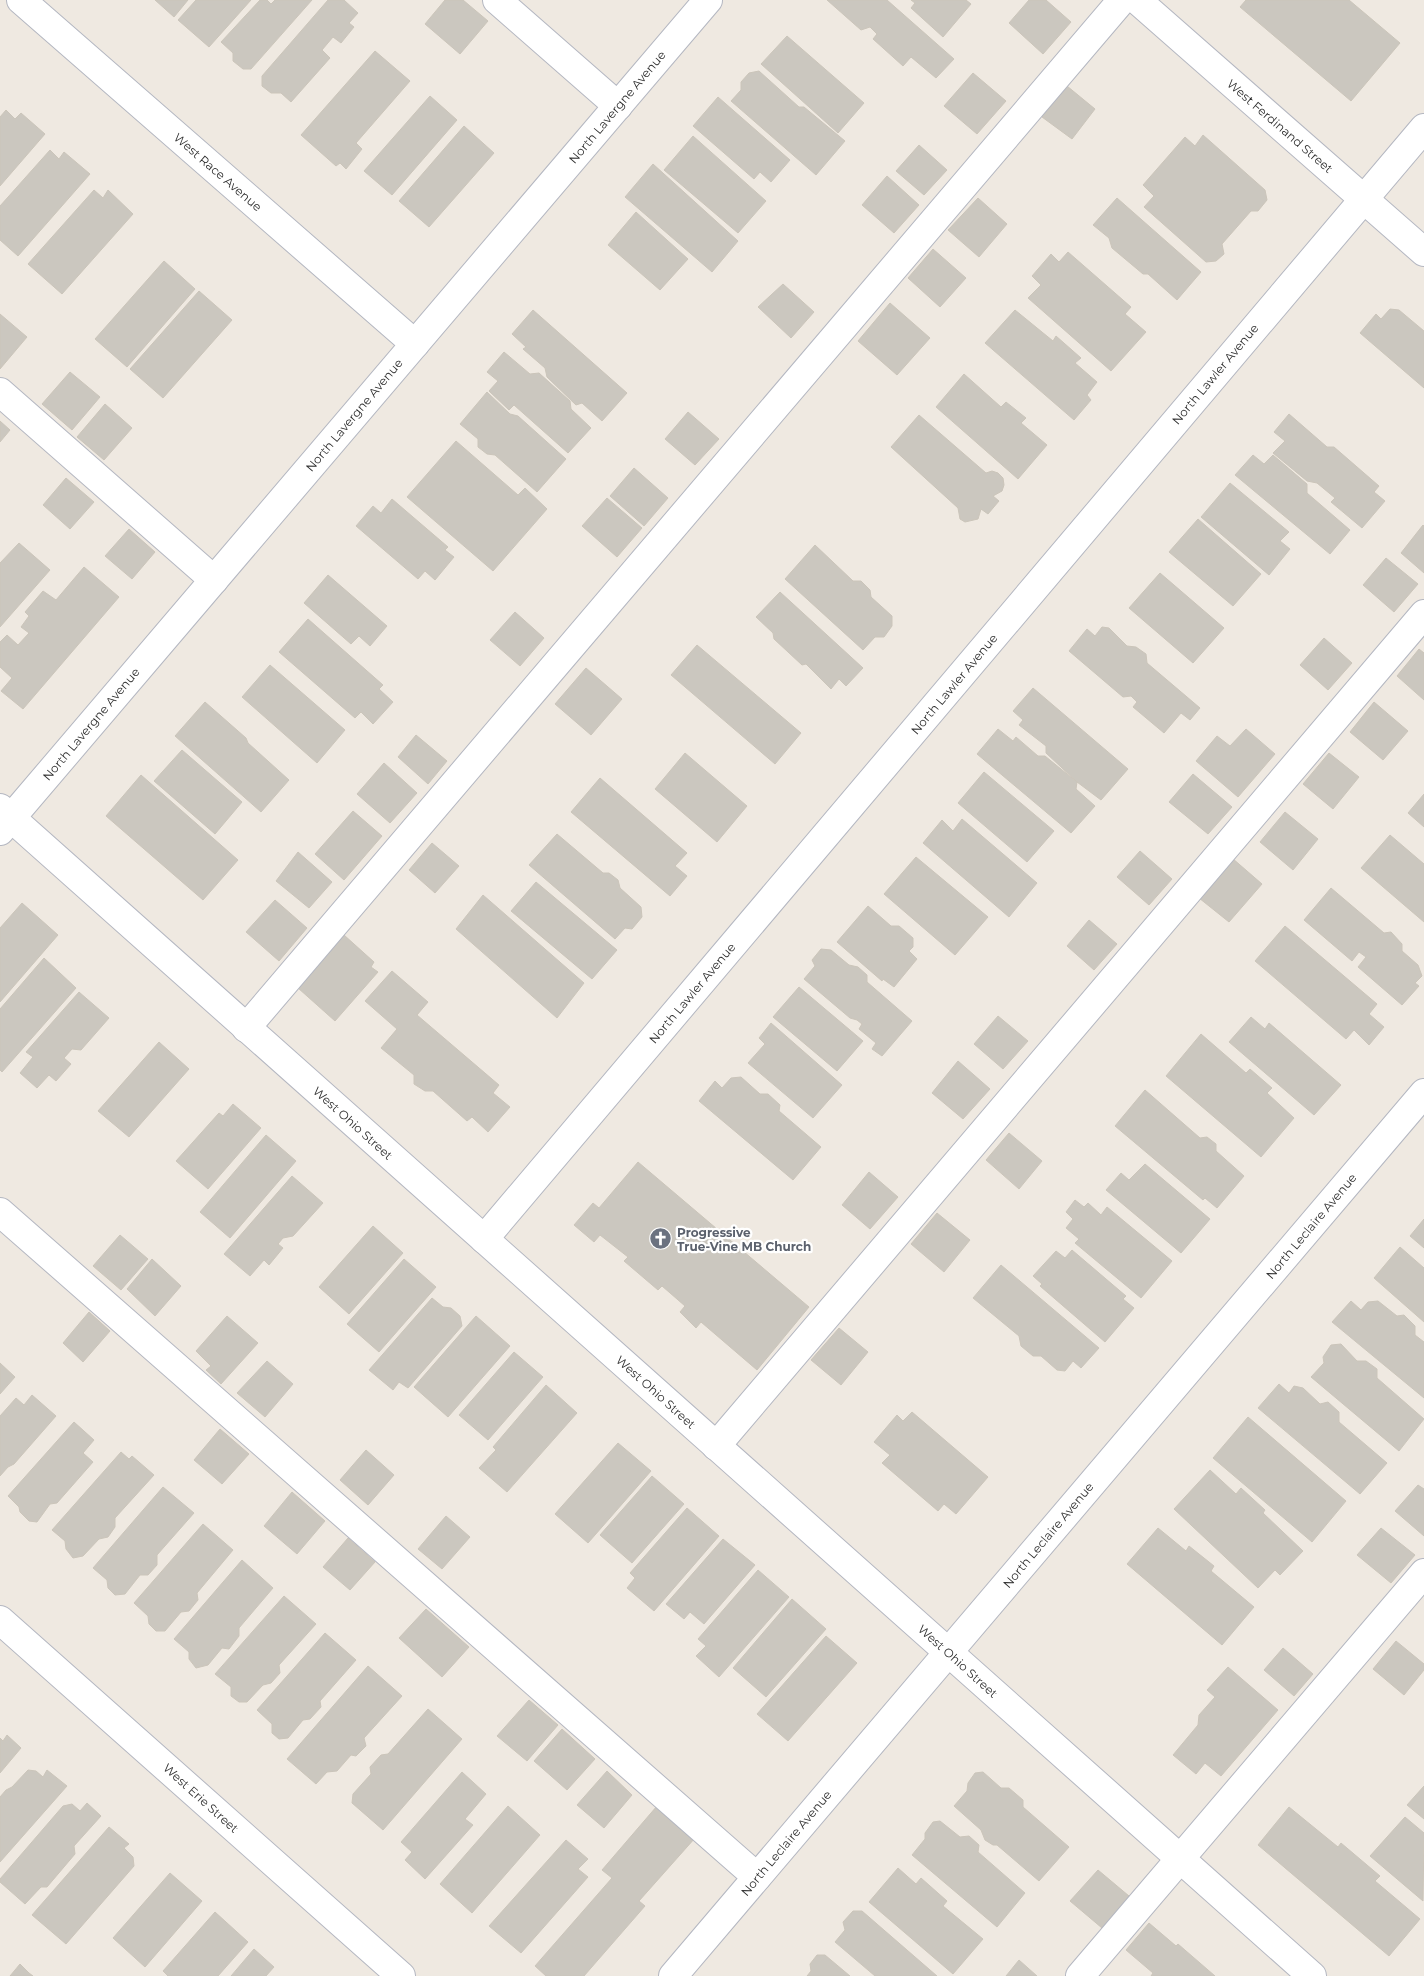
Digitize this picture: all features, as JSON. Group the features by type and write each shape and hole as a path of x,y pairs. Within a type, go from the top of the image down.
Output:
{"street":[{"name":"West Race Avenue","path":"21,0 415,344"},
{"path":"497,0 618,106"},
{"name":"North Lavergne Avenue","path":"4,819 214,580 708,0"},
{"path":"246,1028 1122,0"},
{"name":"West Ferdinand Street","path":"1136,0 1424,252"},
{"name":"North Lawler Avenue","path":"484,1239 1424,128"},
{"path":"0,392 214,580"},
{"path":"716,1446 1424,614"},
{"name":"West Ohio Street","path":"4,819 246,1028 1312,1976"},
{"name":"North Leclaire Avenue","path":"673,1976 1424,1093"},
{"path":"0,1212 757,1877"},
{"path":"1080,1976 1424,1573"},
{"name":"West Erie Street","path":"0,1620 401,1976"}],"building":[{"path":"155,0 188,0 174,17"},
{"path":"196,0 251,0 209,47 178,20"},
{"path":"260,0 267,0 271,4 275,0 312,0 251,69 243,69 233,61 233,53 221,42"},
{"path":"328,0 344,0 358,13 349,23 354,27 341,43 333,37 322,50 330,58 291,102 281,93 271,93 262,86 262,76"},
{"path":"445,0 463,0 488,21 460,54 425,24"},
{"path":"827,0 887,0 954,59 936,78 911,57 903,66 873,39 877,34 870,27 861,30"},
{"path":"911,0 966,0 971,4 943,37 911,8 915,3"},
{"path":"1029,0 1046,0 1071,22 1043,54 1009,23"},
{"path":"1246,0 1349,0 1400,43 1351,101 1240,7"},
{"path":"787,36 864,103 838,133 761,64"},
{"path":"375,51 410,81 356,143 362,149 346,169 340,163 336,166 301,135"},
{"path":"759,71 799,107 804,107 845,141 816,175 731,101 741,90 741,82 749,73"},
{"path":"973,73 1006,101 977,134 944,106"},
{"path":"1067,86 1095,109 1072,139 1042,117"},
{"path":"430,96 457,120 392,195 364,171"},
{"path":"718,97 790,160 771,182 760,172 754,179 693,126"},
{"path":"6,110 15,119 21,113 45,134 0,186 0,117"},
{"path":"464,126 494,153 429,227 399,201"},
{"path":"1203,135 1265,190 1267,200 1258,211 1251,211 1222,244 1224,254 1216,261 1206,262 1144,207 1154,196 1143,185 1185,137 1195,146"},
{"path":"693,136 766,201 738,233 664,170"},
{"path":"919,145 947,170 924,195 896,171"},
{"path":"50,150 59,159 64,152 90,174 18,256 0,240 0,206"},
{"path":"653,164 738,241 712,272 625,197"},
{"path":"887,176 919,205 894,233 862,205"},
{"path":"94,190 103,198 108,190 133,214 62,294 28,264"},
{"path":"978,198 1007,224 979,257 948,230"},
{"path":"1117,198 1201,272 1177,300 1148,274 1143,274 1112,248 1109,238 1093,225"},
{"path":"636,212 688,259 660,290 608,245"},
{"path":"933,249 966,278 940,307 908,278"},
{"path":"1068,252 1131,307 1125,314 1146,332 1111,371 1028,298 1041,285 1032,276 1051,254 1059,262"},
{"path":"164,261 195,289 127,367 95,339"},
{"path":"783,284 814,312 791,338 758,307"},
{"path":"199,291 232,320 163,398 130,369"},
{"path":"890,303 930,338 897,375 858,341"},
{"path":"1390,309 1399,310 1424,331 1424,388 1360,333 1376,314 1381,319"},
{"path":"533,310 627,393 602,421 582,403 576,405 547,377 545,368 523,349 526,347 512,334"},
{"path":"1015,310 1053,341 1056,336 1081,358 1075,363 1097,382 1087,395 1091,400 1074,420 985,343"},
{"path":"0,314 27,337 0,369"},
{"path":"504,352 530,374 539,373 570,401 571,409 591,428 568,453 514,405 509,410 489,391 498,381 487,372"},
{"path":"70,372 100,397 72,430 42,404"},
{"path":"964,374 1001,407 1006,402 1026,418 1021,423 1047,445 1018,479 936,407"},
{"path":"487,392 510,414 518,416 566,459 537,492 495,455 487,454 478,447 478,439 460,424"},
{"path":"105,404 132,428 104,460 77,437"},
{"path":"688,412 719,439 695,465 665,439"},
{"path":"1289,414 1327,447 1334,447 1379,486 1374,492 1385,501 1362,528 1331,502 1335,498 1317,483 1307,481 1273,453 1285,441 1274,432"},
{"path":"919,415 986,473 992,471 998,473 1003,478 1004,485 1002,491 993,496 999,501 988,514 981,509 978,519 965,522 960,519 958,508 891,447"},
{"path":"0,421 10,430 0,442"},
{"path":"456,441 518,495 525,488 547,509 493,571 407,497"},
{"path":"1253,455 1264,464 1273,455 1307,484 1307,493 1350,530 1330,554 1235,475"},
{"path":"634,468 668,498 644,526 610,496"},
{"path":"66,478 94,502 70,529 43,505"},
{"path":"1230,483 1289,532 1280,541 1290,549 1269,575 1201,517"},
{"path":"607,498 642,528 617,557 582,526"},
{"path":"392,499 448,547 445,550 454,557 435,580 425,571 418,579 356,526 373,506 381,513"},
{"path":"1198,519 1261,574 1233,606 1169,552"},
{"path":"1424,526 1424,573 1401,553"},
{"path":"129,529 155,552 132,579 105,556"},
{"path":"19,543 50,570 0,627 0,563"},
{"path":"815,545 853,581 861,581 870,590 871,597 892,616 892,626 884,637 875,637 863,650 785,579"},
{"path":"1386,558 1418,584 1394,612 1363,585"},
{"path":"84,567 119,597 23,709 1,691 12,678 0,667 0,642 7,635 18,645 29,633 21,627 29,616 25,612 43,591 56,600"},
{"path":"1160,573 1224,628 1193,663 1129,608"},
{"path":"328,575 387,626 370,646 359,636 351,644 304,603"},
{"path":"780,592 863,668 846,686 839,679 831,689 806,664 802,665 774,639 773,633 756,617"},
{"path":"515,612 544,638 520,666 490,640"},
{"path":"308,619 383,685 379,689 393,702 373,724 361,712 355,718 279,652"},
{"path":"1102,627 1109,628 1127,646 1136,647 1146,654 1147,663 1200,708 1190,720 1181,713 1164,733 1133,707 1137,702 1131,696 1123,697 1069,651 1087,629 1095,636"},
{"path":"1324,638 1352,663 1328,690 1300,665"},
{"path":"697,645 801,733 775,764 671,675"},
{"path":"1419,649 1424,653 1424,700 1397,676"},
{"path":"270,665 345,730 317,763 242,697"},
{"path":"586,668 622,699 591,735 555,704"},
{"path":"1033,688 1128,769 1101,800 1077,782 1046,753 1046,746 1019,725 1023,720 1013,711"},
{"path":"205,702 246,738 248,743 289,780 261,812 175,736"},
{"path":"1374,702 1408,731 1383,760 1350,732"},
{"path":"998,729 1013,741 1016,737 1038,756 1045,756 1077,782 1076,789 1095,806 1071,833 977,754"},
{"path":"1246,729 1275,754 1238,797 1196,761 1217,736 1230,746"},
{"path":"416,735 447,761 428,784 398,757"},
{"path":"182,750 242,802 215,834 154,781"},
{"path":"685,753 747,806 717,842 655,789"},
{"path":"1329,753 1359,777 1333,809 1303,784"},
{"path":"384,763 417,793 390,823 357,794"},
{"path":"984,772 1054,831 1027,862 958,803"},
{"path":"1193,774 1232,807 1208,834 1169,802"},
{"path":"141,775 238,860 203,900 106,816"},
{"path":"600,778 687,853 675,866 687,876 670,896 571,812"},
{"path":"1424,794 1424,827 1408,813"},
{"path":"353,811 382,836 344,880 315,854"},
{"path":"1285,812 1318,839 1293,870 1260,842"},
{"path":"962,819 1037,883 1009,917 923,843 942,820 953,831"},
{"path":"557,834 603,873 609,873 618,880 620,888 641,907 642,917 632,929 625,928 615,939 529,865"},
{"path":"1390,835 1424,864 1424,922 1361,868"},
{"path":"432,843 459,866 435,893 409,870"},
{"path":"1140,851 1172,879 1149,905 1117,877"},
{"path":"298,852 332,882 309,908 276,881"},
{"path":"916,857 988,917 955,955 884,894"},
{"path":"1232,858 1262,884 1229,922 1199,898"},
{"path":"536,882 617,950 592,979 511,911"},
{"path":"1331,888 1384,933 1391,932 1402,944 1402,951 1418,965 1422,976 1415,983 1419,986 1402,1005 1358,967 1366,957 1359,952 1352,961 1304,920"},
{"path":"483,895 584,983 557,1018 456,929"},
{"path":"275,900 307,928 279,961 246,932"},
{"path":"22,903 58,935 0,1002 0,928"},
{"path":"868,906 891,926 899,926 913,938 913,947 909,951 917,959 894,987 883,979 882,981 837,942"},
{"path":"1089,920 1117,944 1094,970 1067,946"},
{"path":"1285,926 1377,1004 1369,1014 1384,1027 1369,1045 1354,1030 1346,1039 1255,961"},
{"path":"344,935 374,962 371,967 378,972 335,1021 298,988"},
{"path":"821,949 831,950 849,965 858,967 867,975 867,982 912,1021 882,1056 872,1049 876,1043 859,1029 862,1024 850,1018 804,979 815,966 812,960"},
{"path":"44,958 76,988 2,1072 0,1070 0,1009"},
{"path":"392,971 428,1002 417,1015 499,1085 493,1093 510,1107 488,1132 472,1117 467,1121 433,1091 425,1091 414,1084 414,1075 381,1048 397,1029 365,1001"},
{"path":"799,987 863,1041 837,1071 773,1017"},
{"path":"79,992 109,1018 81,1050 72,1049 64,1058 71,1064 56,1081 49,1075 37,1088 20,1073 33,1057 26,1052"},
{"path":"998,1016 1028,1041 1003,1069 974,1044"},
{"path":"1251,1017 1265,1029 1269,1023 1341,1085 1314,1115 1229,1042"},
{"path":"771,1023 842,1085 813,1118 748,1063 765,1044 759,1038"},
{"path":"1201,1034 1246,1073 1250,1069 1272,1088 1267,1093 1294,1118 1261,1157 1166,1076"},
{"path":"159,1042 189,1069 129,1137 98,1111"},
{"path":"958,1061 990,1089 963,1119 932,1093"},
{"path":"741,1077 760,1094 768,1094 780,1105 779,1111 821,1147 793,1180 699,1101 715,1081 722,1088 731,1078"},
{"path":"1145,1090 1200,1138 1207,1137 1216,1144 1216,1151 1244,1176 1217,1208 1205,1198 1203,1200 1115,1126"},
{"path":"233,1104 261,1128 208,1189 176,1161 219,1113 223,1116"},
{"path":"1009,1133 1042,1161 1019,1189 986,1160"},
{"path":"266,1135 296,1161 230,1238 200,1212"},
{"path":"638,1162 809,1307 757,1370 701,1322 696,1328 680,1312 685,1306 662,1286 658,1290 624,1261 628,1257 600,1235 594,1242 574,1225 593,1203 599,1208"},
{"path":"1145,1164 1210,1219 1181,1253 1106,1190 1121,1173 1129,1180"},
{"path":"869,1172 898,1197 870,1229 842,1205"},
{"path":"292,1176 323,1203 293,1236 283,1238 278,1244 283,1248 269,1265 264,1260 250,1276 224,1254"},
{"path":"1075,1200 1084,1207 1088,1203 1101,1215 1107,1207 1172,1261 1141,1298 1075,1243 1079,1239 1066,1228 1073,1219 1066,1212"},
{"path":"937,1213 970,1240 944,1272 911,1244"},
{"path":"1424,1219 1424,1248 1410,1236"},
{"path":"373,1226 403,1253 349,1314 319,1287"},
{"path":"120,1235 148,1259 121,1290 93,1266"},
{"path":"1400,1247 1424,1268 1424,1322 1374,1278"},
{"path":"1072,1250 1126,1296 1123,1299 1134,1308 1105,1342 1040,1286 1042,1284 1033,1276 1056,1251 1065,1258"},
{"path":"152,1259 181,1286 155,1316 127,1289"},
{"path":"404,1259 436,1287 379,1352 347,1324"},
{"path":"1001,1265 1099,1348 1081,1368 1073,1361 1065,1371 1057,1370 1041,1356 1033,1356 1021,1346 1019,1336 973,1298"},
{"path":"432,1298 443,1307 451,1308 460,1316 462,1326 408,1388 399,1382 393,1390 369,1370"},
{"path":"1351,1301 1361,1310 1368,1302 1378,1301 1397,1316 1404,1315 1415,1326 1415,1335 1424,1342 1424,1398 1332,1322"},
{"path":"89,1312 110,1331 83,1362 63,1343"},
{"path":"227,1316 258,1343 221,1384 206,1370 211,1366 196,1351"},
{"path":"476,1316 510,1346 448,1417 414,1387"},
{"path":"839,1328 868,1352 841,1385 811,1360"},
{"path":"1341,1344 1357,1361 1366,1361 1377,1369 1377,1378 1424,1419 1399,1451 1311,1377 1324,1363 1323,1357 1331,1345"},
{"path":"514,1352 543,1377 488,1440 459,1415"},
{"path":"267,1361 293,1384 265,1417 237,1393"},
{"path":"0,1363 15,1377 0,1394"},
{"path":"1279,1384 1289,1393 1294,1386 1303,1388 1320,1404 1328,1402 1339,1412 1339,1422 1387,1463 1360,1494 1258,1408"},
{"path":"546,1385 577,1413 507,1492 479,1468 496,1450 493,1447"},
{"path":"32,1395 56,1416 14,1464 8,1467 0,1476 0,1416 16,1398 24,1405"},
{"path":"912,1412 988,1477 956,1514 944,1504 938,1511 882,1463 890,1455 874,1442 897,1415 903,1421"},
{"path":"1248,1417 1346,1501 1312,1542 1213,1458"},
{"path":"74,1422 94,1440 83,1453 93,1462 57,1503 50,1504 37,1522 29,1521 8,1496"},
{"path":"220,1429 249,1454 222,1484 194,1460"},
{"path":"618,1443 651,1471 588,1543 555,1514"},
{"path":"366,1450 394,1475 368,1505 340,1480"},
{"path":"121,1452 129,1459 132,1456 154,1475 115,1518 115,1527 108,1537 99,1539 83,1556 73,1558 66,1549 65,1541 52,1530"},
{"path":"1210,1470 1236,1494 1241,1488 1265,1510 1263,1513 1303,1551 1280,1575 1275,1570 1258,1588 1174,1509"},
{"path":"652,1476 684,1504 632,1563 600,1535"},
{"path":"1418,1485 1424,1489 1424,1536 1395,1511"},
{"path":"163,1487 194,1513 157,1555 157,1565 148,1575 140,1575 125,1594 115,1595 108,1588 107,1580 93,1568"},
{"path":"292,1492 325,1521 297,1554 264,1526"},
{"path":"687,1508 719,1536 654,1611 627,1588 635,1578 630,1573"},
{"path":"446,1516 470,1537 442,1569 418,1549"},
{"path":"203,1524 233,1550 197,1593 198,1600 189,1611 181,1612 165,1631 156,1631 149,1624 148,1616 134,1603"},
{"path":"1158,1528 1186,1551 1189,1546 1214,1566 1211,1571 1254,1607 1222,1645 1127,1564"},
{"path":"1381,1528 1415,1555 1391,1583 1357,1555"},
{"path":"348,1538 375,1562 350,1590 323,1567"},
{"path":"723,1539 755,1565 704,1624 690,1612 684,1619 666,1604"},
{"path":"242,1560 273,1588 239,1628 239,1636 229,1649 222,1648 208,1665 196,1668 189,1659 189,1652 174,1639"},
{"path":"758,1570 789,1597 719,1677 696,1656 706,1646 698,1639"},
{"path":"284,1596 316,1624 279,1665 280,1673 271,1683 263,1685 247,1702 239,1702 231,1696 231,1687 215,1674"},
{"path":"792,1599 826,1629 766,1697 733,1668"},
{"path":"426,1609 469,1647 442,1677 399,1638"},
{"path":"325,1633 356,1660 320,1701 321,1707 310,1719 303,1720 288,1738 279,1739 272,1733 272,1724 257,1710"},
{"path":"826,1636 857,1663 788,1741 757,1714"},
{"path":"1396,1641 1424,1664 1424,1670 1404,1695 1373,1669"},
{"path":"1283,1648 1313,1674 1294,1696 1264,1670"},
{"path":"368,1666 402,1696 364,1738 366,1746 356,1756 351,1755 337,1771 327,1772 316,1784 287,1759"},
{"path":"1228,1667 1278,1710 1221,1776 1205,1763 1196,1774 1173,1755 1198,1725 1199,1715 1215,1697 1207,1690"},
{"path":"529,1700 558,1725 527,1761 497,1736"},
{"path":"428,1709 462,1739 383,1830 352,1803 353,1794 371,1774 370,1767 381,1755 388,1754"},
{"path":"562,1729 595,1759 567,1790 534,1761"},
{"path":"7,1735 21,1748 0,1773 0,1738 3,1741"},
{"path":"28,1770 36,1771 43,1777 47,1770 67,1786 0,1862 0,1797"},
{"path":"607,1771 632,1795 604,1828 577,1805"},
{"path":"462,1772 486,1794 465,1819 473,1825 425,1879 405,1860 412,1852 401,1842"},
{"path":"983,1772 1001,1788 1009,1788 1023,1800 1023,1807 1069,1847 1039,1881 997,1845 993,1845 985,1840 981,1830 954,1806 967,1791 968,1783 975,1773"},
{"path":"1424,1786 1424,1819 1407,1805"},
{"path":"87,1803 101,1816 74,1846 75,1854 47,1887 41,1887 25,1904 0,1882 0,1879 63,1806 72,1804 80,1811"},
{"path":"508,1806 540,1835 472,1913 440,1884"},
{"path":"657,1806 695,1838 639,1901 645,1906 584,1976 546,1976 535,1966 612,1878 602,1870"},
{"path":"1289,1807 1338,1847 1341,1843 1380,1876 1375,1881 1420,1919 1389,1956 1258,1845"},
{"path":"1405,1817 1424,1833 1423,1901 1370,1856"},
{"path":"940,1821 960,1837 969,1836 979,1845 978,1852 1025,1893 997,1927 912,1855 925,1839 925,1833 933,1822"},
{"path":"109,1827 129,1844 124,1848 133,1857 134,1866 66,1944 32,1915"},
{"path":"566,1840 588,1859 578,1869 588,1877 521,1953 489,1926"},
{"path":"898,1868 916,1884 921,1878 947,1901 943,1906 983,1939 953,1974 869,1902"},
{"path":"1098,1870 1129,1896 1102,1928 1070,1901"},
{"path":"170,1873 202,1901 145,1967 113,1938"},
{"path":"853,1911 862,1911 937,1976 875,1976 835,1942 845,1930 843,1922"},
{"path":"215,1912 248,1942 218,1976 168,1976 163,1971"},
{"path":"1149,1923 1176,1946 1178,1944 1215,1976 1151,1976 1153,1973 1126,1950"},
{"path":"254,1949 274,1967 266,1976 231,1976"},
{"path":"817,1955 825,1955 850,1976 807,1976 811,1971 810,1964"},
{"path":"1019,1960 1037,1976 1006,1976"},
{"path":"20,1964 29,1973 33,1976 10,1976"}],"place":[{"name":"Progressive True-Vine MB Church","path":"661,1239"}]}
